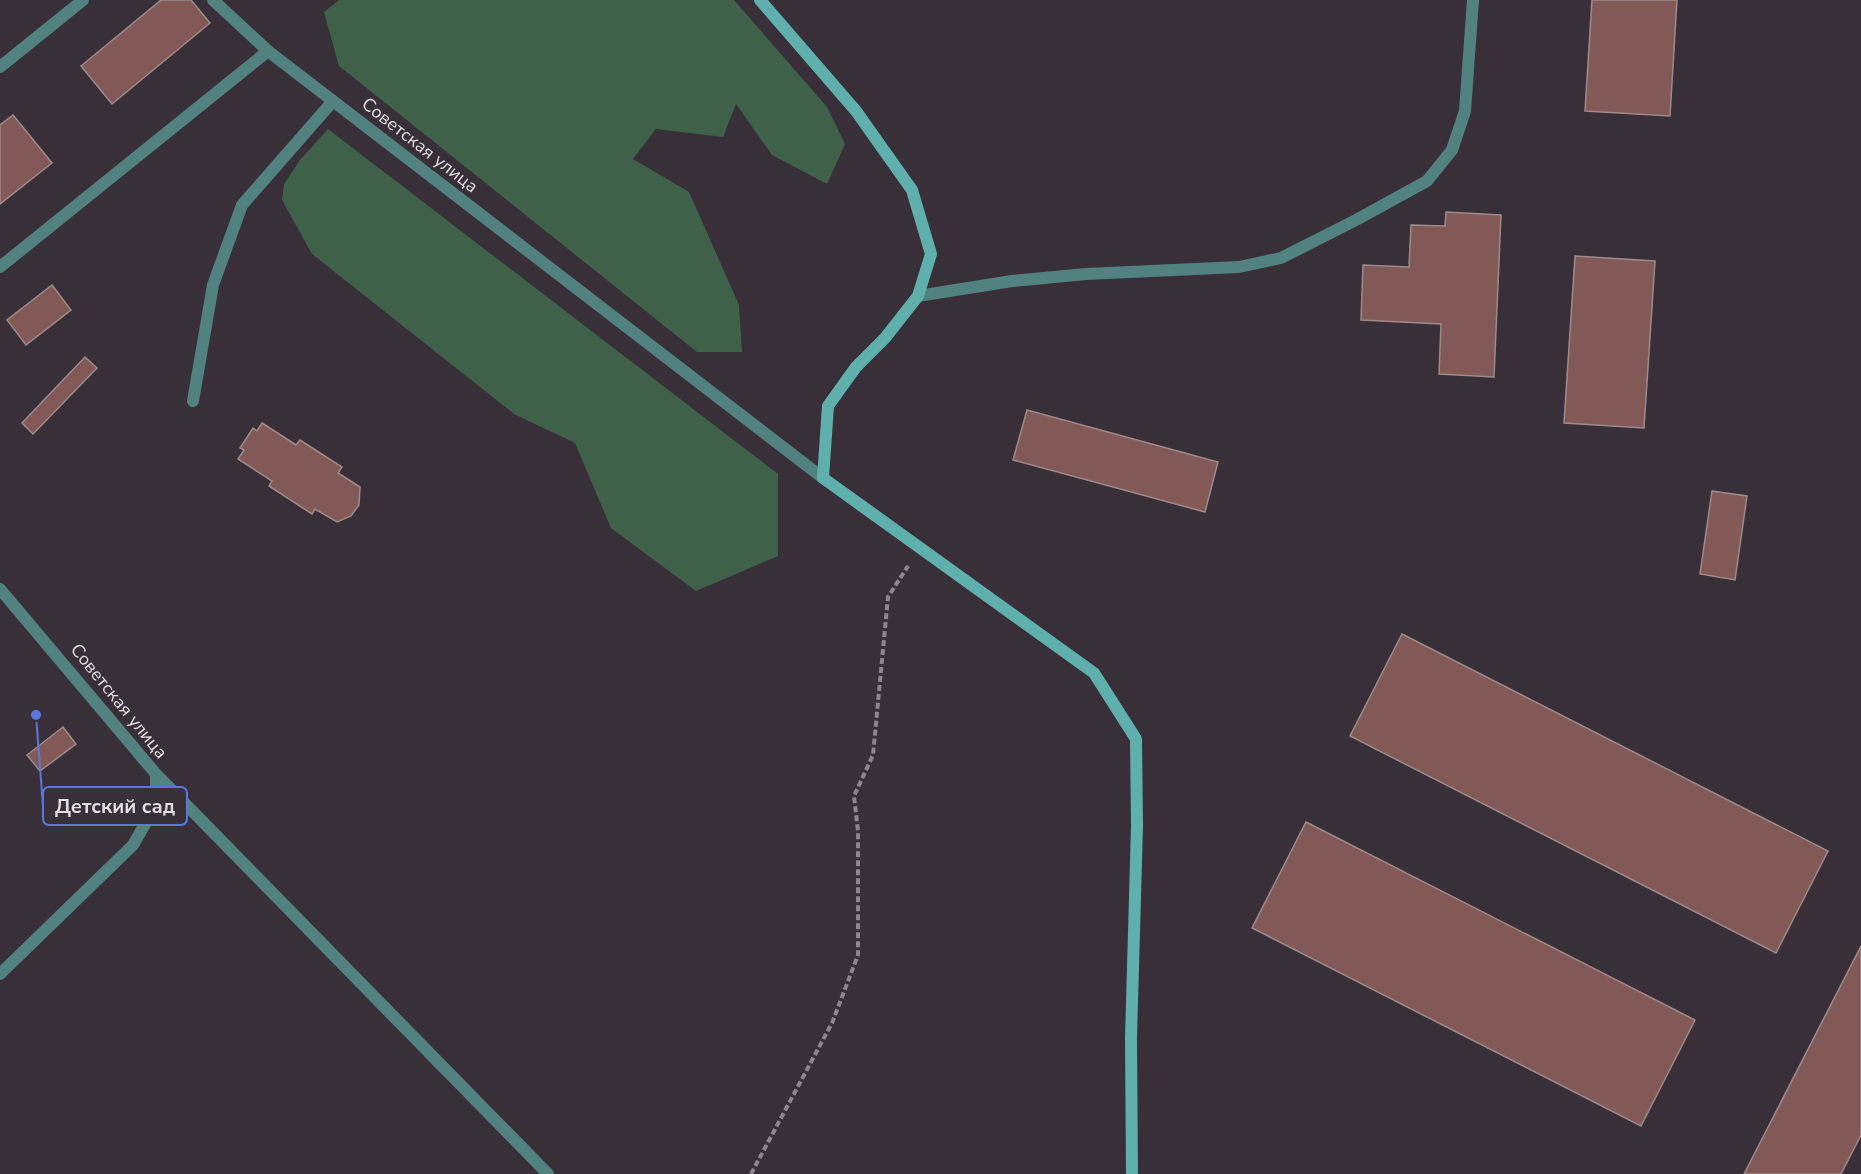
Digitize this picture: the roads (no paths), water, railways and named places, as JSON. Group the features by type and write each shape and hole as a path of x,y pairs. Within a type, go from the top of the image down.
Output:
{"street":[{"path":"0,68 83,0"},
{"name":"Советская улица","path":"213,0 268,51 823,478"},
{"path":"759,0 856,111 912,190 932,254 918,296 885,338 856,367 828,406 823,478 1094,674 1136,739 1137,826 1131,1038 1132,1174"},
{"path":"918,296 1012,281 1086,274 1239,267 1281,258 1356,220 1427,181 1452,150 1465,111 1473,0"},
{"path":"0,267 268,51"},
{"path":"193,401 213,285 242,205 333,101"},
{"name":"Советская улица","path":"0,589 156,774 156,805 133,845 0,974"},
{"path":"156,774 548,1174"}],"place":[{"name":"Детский сад","path":"36,715"}]}
